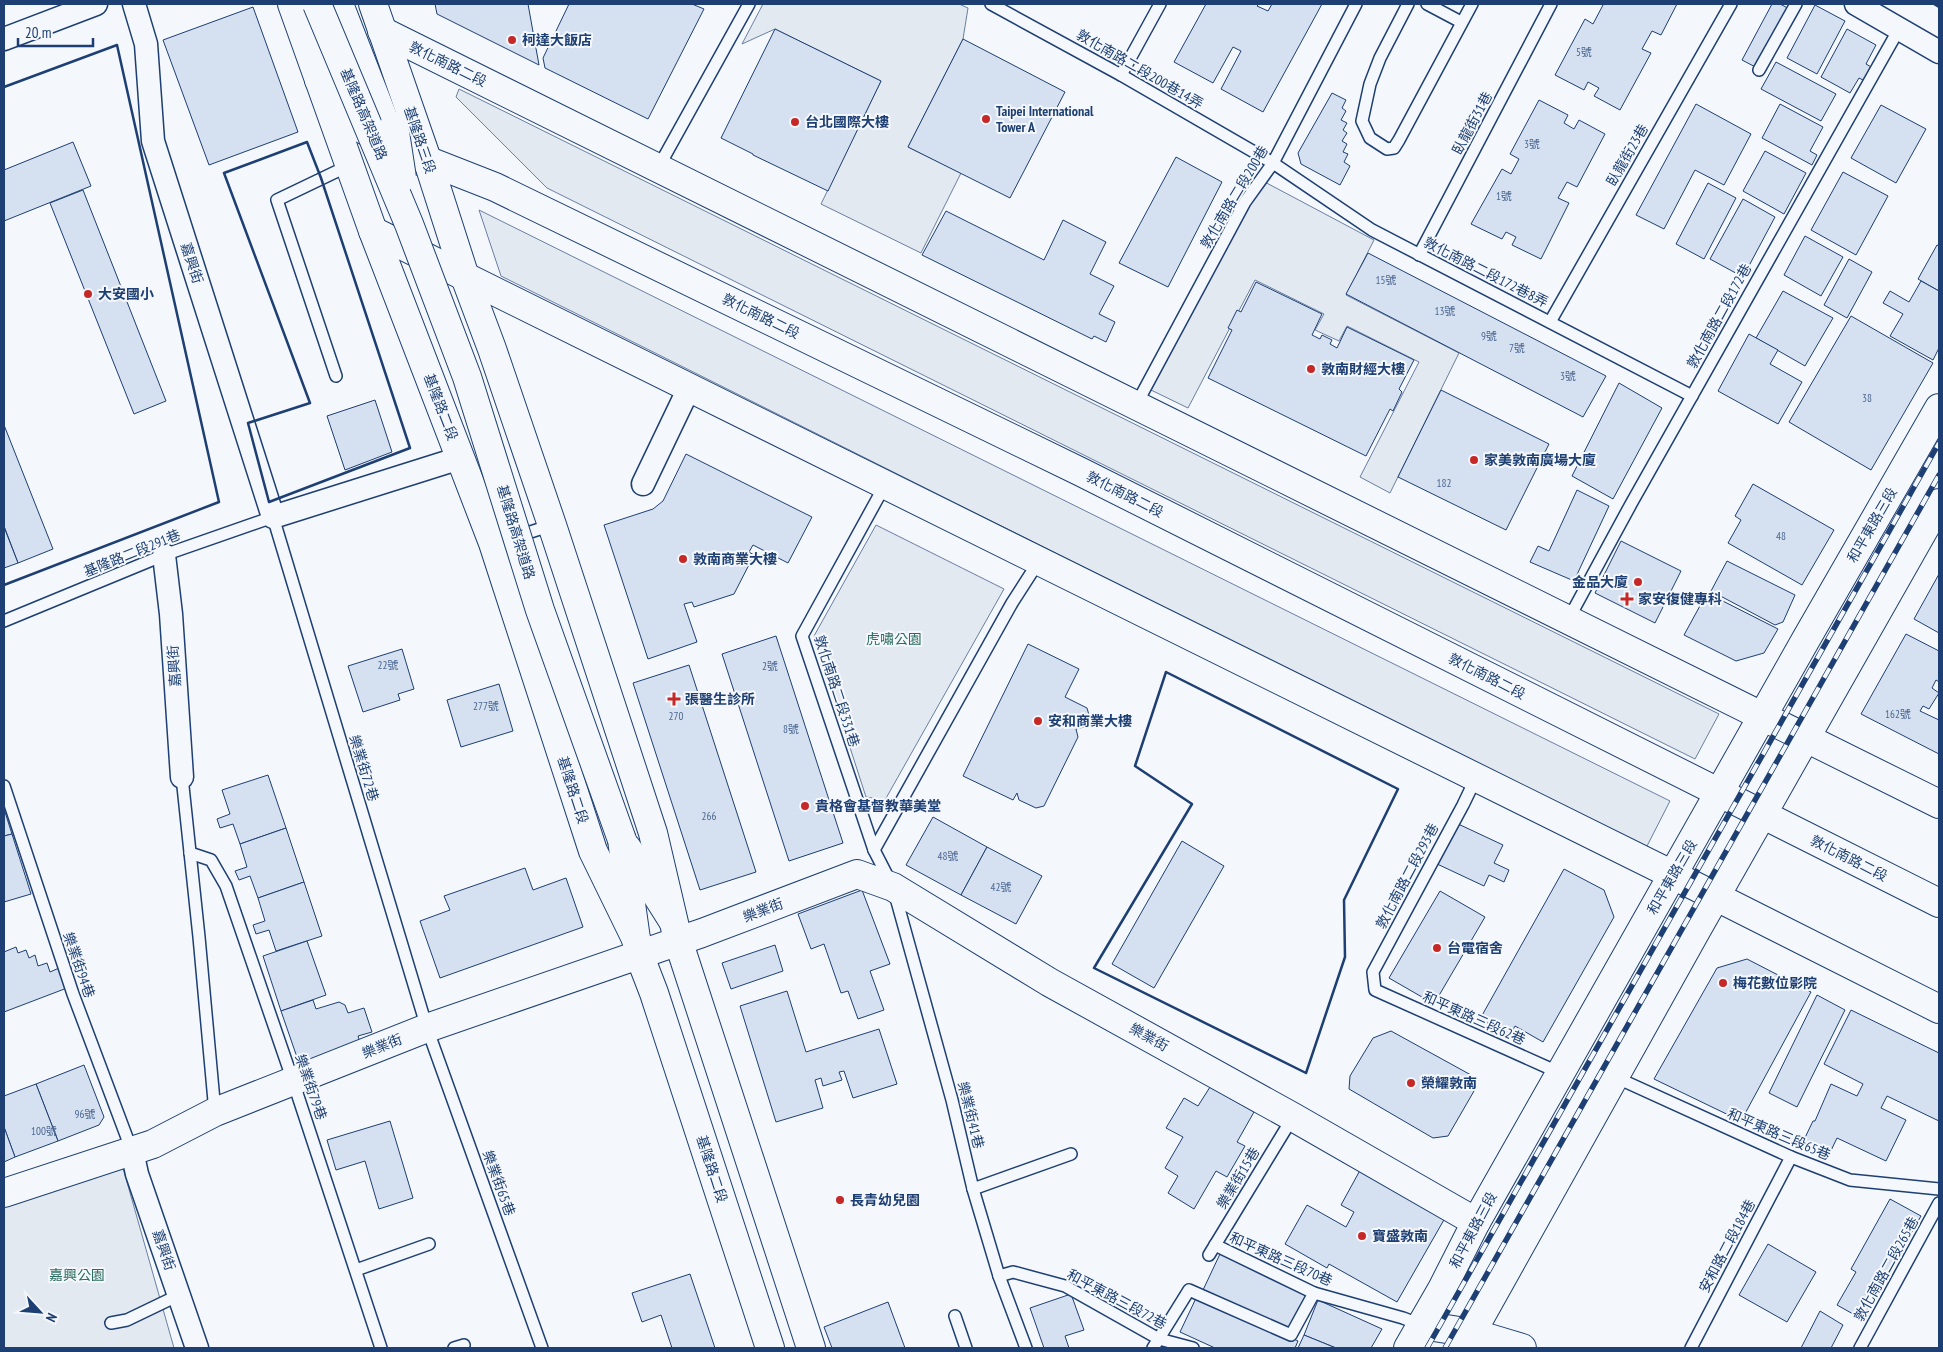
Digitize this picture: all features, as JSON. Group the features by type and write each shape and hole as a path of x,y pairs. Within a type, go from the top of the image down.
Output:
{"main road":[{"path":"292,4 373,231 1674,875 1716,898 1939,1009"},
{"name":"基隆路高架道路","path":"317,4 409,224 467,377 540,610 622,840 676,931"},
{"path":"338,4 386,125 398,149"},
{"name":"基隆路高架道路","path":"357,4 394,126 409,224"},
{"name":"基隆路三段","path":"374,4 466,277"},
{"name":"敦化南路二段","path":"382,31 1939,804"},
{"name":"敦化南路二段","path":"319,80 359,127 398,149 520,199 1073,469 1939,903"},
{"name":"基隆路二段","path":"373,231 493,543 593,850 637,946 654,993 770,1348"},
{"path":"466,277 552,525 653,833 676,931 811,1348"},
{"name":"和平東路三段","path":"1414,1337 1442,1289 1476,1222 1562,1074 1939,408"},
{"path":"1468,1341 1806,737 1932,533 1939,502"},
{"name":"基隆路高架道路","path":"622,840 637,946"},
{"name":"樂業街","path":"4,1193 165,1139 215,1112 676,931 702,933 857,874 893,887 1049,982 1293,1117 1476,1222"},
{"path":"1414,1337 1522,1348"},
{"path":"1414,1337 1448,1348"}],"street":[{"path":"4,39 96,4"},
{"name":"嘉興街","path":"134,4 146,44 153,142 273,517"},
{"path":"1856,4 1939,52"},
{"path":"643,484 689,388"},
{"path":"273,517 460,458"},
{"name":"嘉興街","path":"164,554 171,614 182,777"},
{"name":"嘉興街","path":"132,1151 137,1174 196,1348"}],"lane":[{"path":"658,168 749,4"},
{"name":"敦化南路二段200巷14弄","path":"991,4 1121,75 1273,163"},
{"path":"1121,75 1160,4"},
{"name":"敦化南路二段200巷","path":"1136,405 1245,202 1273,163 1356,4"},
{"path":"1408,4 1380,58 1370,84 1362,121 1370,138 1387,149 1394,148 1400,140 1472,4"},
{"path":"1427,4 1461,22"},
{"name":"臥龍街31巷","path":"1419,255 1551,4"},
{"name":"臥龍街23巷","path":"1550,322 1731,4"},
{"path":"1758,70 1796,4"},
{"name":"敦化南路二段172巷","path":"1568,620 1899,29"},
{"name":"敦化南路二段172巷8弄","path":"1273,163 1372,230 1692,396"},
{"path":"336,376 277,200 350,166"},
{"name":"敦化南路二段331巷","path":"885,485 802,636 874,850 893,887"},
{"name":"基隆路二段291巷","path":"4,621 164,554 273,517"},
{"name":"樂業街72巷","path":"273,517 427,1028"},
{"path":"493,543 552,525"},
{"path":"874,850 1012,603 1039,561"},
{"path":"182,777 215,1112"},
{"name":"敦化南路二段293巷","path":"1375,990 1373,972 1476,778"},
{"name":"樂業街94巷","path":"4,786 73,994 132,1151"},
{"name":"樂業街79巷","path":"190,853 211,860 226,886 381,1348"},
{"name":"樂業街41巷","path":"893,887 998,1276 1026,1348"},
{"name":"和平東路三段62巷","path":"1375,990 1562,1074"},
{"name":"樂業街65巷","path":"427,1028 542,1348"},
{"name":"和平東路三段65巷","path":"1615,1077 1791,1157 1850,1180 1939,1189"},
{"name":"樂業街15巷","path":"1212,1250 1293,1117"},
{"path":"973,1189 1071,1154"},
{"name":"安和路二段184巷","path":"1691,1348 1791,1157"},
{"name":"敦化南路二段265巷","path":"1860,1348 1939,1203"},
{"path":"356,1270 428,1244"},
{"name":"和平東路三段70巷","path":"1212,1250 1314,1293 1403,1318 1414,1337"},
{"name":"和平東路三段72巷","path":"998,1276 1013,1272 1065,1286 1156,1344 1193,1348"},
{"path":"1156,1344 1189,1290 1292,1335 1314,1293"},
{"path":"111,1324 127,1320 179,1295"},
{"path":"955,1316 966,1348"}],"green space":[{"path":"763,4 959,4 968,8 963,39 908,147 961,173 921,253 821,204 881,81 775,29 742,44"},
{"path":"459,89 1719,714 1695,759 547,188 456,97"},
{"path":"1261,180 1374,240 1346,295 1459,353 1390,493 1360,477 1419,362 1347,326 1339,341 1315,330 1324,314 1255,280 1188,408 1151,390"},
{"path":"479,210 1670,801 1646,848 501,276"},
{"name":"虎嘯公園","path":"876,525 1004,589 885,800 866,797 814,636"},
{"name":"嘉興公園","path":"119,1154 174,1348 4,1348 4,1196"}],"building":[{"name":"柯達大飯店","path":"435,4 528,4 539,65 437,14"},
{"path":"569,4 692,4 704,9 648,119 545,68 543,58"},
{"path":"1206,4 1259,4 1257,6 1268,11 1272,4 1322,4 1263,112 1221,89 1241,51 1233,47 1213,83 1174,62"},
{"path":"1600,4 1677,4 1661,35 1652,31 1642,49 1651,53 1620,110 1594,96 1599,88 1588,82 1584,90 1555,75 1585,19 1593,24 1603,5"},
{"path":"1772,4 1780,4 1797,13 1765,72 1742,60"},
{"path":"1815,5 1845,21 1817,74 1787,58"},
{"path":"253,7 298,132 209,165 163,40"},
{"name":"台北國際大樓","path":"775,29 881,81 828,191 721,138"},
{"path":"1847,29 1876,45 1866,64 1873,68 1865,81 1859,78 1850,93 1821,77"},
{"name":"Taipei International Tower A","path":"963,39 1065,92 1010,198 908,147"},
{"path":"1776,62 1836,94 1821,121 1761,89"},
{"path":"1332,93 1346,100 1342,108 1346,111 1341,120 1347,123 1343,130 1347,133 1342,141 1347,144 1343,152 1348,154 1344,162 1350,166 1340,185 1301,164 1298,153"},
{"path":"1539,100 1568,115 1564,123 1574,129 1579,120 1605,134 1577,187 1567,182 1558,198 1569,203 1541,259 1512,245 1516,237 1506,232 1502,239 1471,224 1502,169 1511,174 1519,159 1510,154"},
{"path":"1696,104 1751,134 1724,185 1695,170 1664,229 1636,215"},
{"path":"1780,104 1823,127 1810,151 1817,155 1812,165 1762,138"},
{"path":"1881,105 1926,129 1896,183 1851,158"},
{"path":"73,142 91,186 4,221 4,170"},
{"path":"1765,151 1806,173 1784,214 1743,191"},
{"path":"1176,157 1222,182 1168,287 1119,263"},
{"path":"1843,172 1888,196 1856,255 1811,230"},
{"path":"1708,183 1736,198 1704,259 1676,244"},
{"path":"83,190 166,401 134,414 50,203"},
{"path":"1743,199 1775,217 1743,277 1710,259"},
{"path":"946,211 1044,260 1063,220 1106,242 1090,274 1114,286 1099,314 1115,322 1106,342 1094,336 1092,339 922,255"},
{"path":"1805,236 1843,257 1821,296 1784,275"},
{"path":"1937,245 1939,246 1939,291 1918,279"},
{"path":"1368,253 1606,376 1583,417 1346,294"},
{"path":"1849,259 1872,272 1847,318 1824,305"},
{"path":"1921,281 1939,291 1939,348 1933,360 1890,336 1903,314 1883,303 1890,291 1909,302"},
{"name":"敦南財經大樓","path":"1256,282 1322,314 1312,335 1320,339 1322,335 1332,340 1330,344 1337,348 1347,327 1414,360 1399,389 1402,392 1393,411 1390,409 1366,456 1208,378 1232,330 1228,328 1237,310 1241,312"},
{"path":"1783,291 1833,318 1805,366 1756,338"},
{"path":"1851,316 1933,363 1871,470 1789,422"},
{"path":"1749,334 1778,350 1770,364 1802,382 1778,424 1718,391"},
{"path":"1619,383 1662,408 1613,499 1572,476"},
{"name":"家美敦南廣場大廈","path":"1441,390 1549,444 1506,530 1398,477"},
{"path":"375,400 392,452 345,470 327,416"},
{"path":"4,425 53,549 18,563 4,526"},
{"name":"敦南商業大樓","path":"686,454 812,517 788,563 753,545 749,552 754,555 734,594 694,607 692,602 684,604 697,642 648,659 604,525 653,509 663,501"},
{"path":"1753,484 1834,530 1802,585 1728,543 1741,520 1735,516"},
{"path":"1577,490 1609,506 1574,581 1530,562 1538,546 1549,551"},
{"path":"4,527 18,563 4,568"},
{"name":"金品大廈","path":"1621,541 1681,571 1655,623 1595,593"},
{"path":"1727,561 1795,595 1783,622 1775,625 1711,591"},
{"path":"1939,574 1939,633 1914,619"},
{"path":"1707,593 1778,629 1764,653 1736,661 1684,635"},
{"path":"1906,634 1939,651 1939,682 1936,680 1932,688 1939,693 1929,709 1923,706 1920,711 1939,720 1939,754 1861,714"},
{"path":"776,636 843,843 789,861 722,654"},
{"name":"安和商業大樓","path":"1028,644 1079,669 1065,697 1087,708 1089,715 1084,727 1076,729 1078,737 1044,806 1036,808 1019,800 1017,793 1013,800 963,776"},
{"path":"402,649 414,689 398,694 400,700 363,712 348,666"},
{"path":"689,665 756,872 700,890 633,683"},
{"path":"499,684 513,731 461,747 447,700"},
{"path":"268,775 286,828 240,844 233,824 220,828 217,819 230,814 222,790"},
{"path":"4,809 12,834 4,836"},
{"path":"933,817 987,847 961,895 906,865"},
{"path":"1454,822 1503,845 1494,863 1509,870 1504,882 1489,875 1484,886 1435,863"},
{"path":"286,828 304,882 258,898 250,876 239,880 235,871 247,867 240,844"},
{"path":"12,834 31,894 4,902 4,836"},
{"path":"1182,841 1224,866 1154,988 1112,964"},
{"path":"987,847 1042,876 1016,924 961,895"},
{"path":"525,868 533,890 566,878 583,927 440,978 420,921 450,910 444,896"},
{"path":"1564,869 1604,890 1614,917 1543,1042 1515,1026 1510,1035 1480,1019"},
{"path":"304,882 322,936 276,951 269,930 256,934 253,925 265,921 258,898"},
{"path":"862,890 890,964 870,971 884,1010 858,1019 848,991 841,993 824,944 811,949 798,914"},
{"name":"台電宿舍","path":"1440,891 1485,917 1434,1004 1389,978"},
{"path":"307,941 326,995 281,1011 263,956"},
{"path":"775,945 783,971 731,989 722,963"},
{"path":"16,947 18,953 26,950 29,958 35,955 38,966 47,963 50,972 59,968 67,988 4,1012 4,952"},
{"path":"1747,959 1811,992 1741,1121 1654,1079 1717,968"},
{"path":"787,991 806,1052 879,1029 897,1084 853,1098 844,1071 839,1072 842,1080 823,1086 821,1078 815,1080 823,1108 776,1122 740,1006"},
{"path":"1817,995 1845,1010 1797,1107 1769,1093"},
{"path":"313,1000 316,1009 339,1002 345,1005 348,1013 364,1008 372,1032 358,1036 362,1048 307,1067 299,1063 281,1011"},
{"path":"1851,1010 1939,1053 1939,1121 1887,1096 1881,1108 1906,1120 1886,1161 1837,1138 1827,1159 1801,1146 1813,1121 1815,1121 1831,1084 1857,1096 1863,1084 1824,1064"},
{"name":"榮耀敦南","path":"1391,1031 1471,1075 1474,1091 1448,1136 1433,1138 1349,1089 1350,1076 1373,1038"},
{"path":"84,1065 104,1117 99,1125 58,1141 36,1084"},
{"path":"36,1084 58,1141 15,1157 4,1127 4,1096"},
{"path":"1210,1087 1254,1112 1237,1142 1245,1146 1227,1177 1216,1171 1194,1209 1168,1193 1178,1176 1165,1168 1183,1137 1166,1128 1184,1098 1198,1106"},
{"path":"390,1121 413,1198 379,1209 365,1161 336,1170 327,1140"},
{"path":"4,1127 15,1157 4,1162"},
{"name":"寶盛敦南","path":"1364,1163 1449,1211 1397,1302 1329,1264 1327,1268 1285,1244 1307,1205 1346,1227 1354,1212 1341,1205"},
{"path":"1890,1199 1921,1216 1862,1319 1837,1305 1856,1272 1851,1269"},
{"path":"1768,1244 1816,1272 1787,1322 1739,1295"},
{"path":"1220,1254 1308,1293 1291,1332 1203,1290"},
{"path":"690,1274 715,1348 672,1348 661,1315 642,1322 632,1293"},
{"path":"1071,1294 1084,1330 1065,1336 1069,1348 1044,1348 1030,1308"},
{"path":"1198,1294 1298,1341 1295,1348 1215,1348 1180,1332"},
{"path":"1318,1300 1382,1329 1371,1348 1336,1348 1304,1335"},
{"path":"888,1302 905,1348 832,1348 824,1327"},
{"path":"1820,1311 1843,1325 1831,1348 1801,1348"},
{"path":"1304,1335 1336,1348 1298,1348"}],"railway":[{"path":"1427,1348 1939,443"},
{"path":"1445,1348 1939,475"}],"wall":[{"path":"1934,4 1939,7"},
{"path":"4,87 117,45 219,502 4,585"},
{"path":"307,142 321,178 410,448 269,502 248,423 310,403 224,173 307,142"},
{"path":"1166,672 1398,789 1344,900 1345,957 1306,1073 1094,968 1192,804 1135,766 1166,672"}],"place":[{"name":"柯達大飯店","path":"512,40"},
{"name":"Taipei International Tower A","path":"986,119"},
{"name":"台北國際大樓","path":"795,122"},
{"name":"大安國小","path":"88,294"},
{"name":"敦南財經大樓","path":"1311,369"},
{"name":"家美敦南廣場大廈","path":"1474,460"},
{"name":"敦南商業大樓","path":"683,559"},
{"name":"金品大廈","path":"1638,582"},
{"name":"家安復健專科","path":"1627,599"},
{"name":"張醫生診所","path":"674,699"},
{"name":"安和商業大樓","path":"1038,721"},
{"name":"貴格會基督教華美堂","path":"805,806"},
{"name":"台電宿舍","path":"1437,948"},
{"name":"梅花數位影院","path":"1723,983"},
{"name":"榮耀敦南","path":"1411,1083"},
{"name":"長青幼兒園","path":"840,1200"},
{"name":"寶盛敦南","path":"1362,1236"}]}
